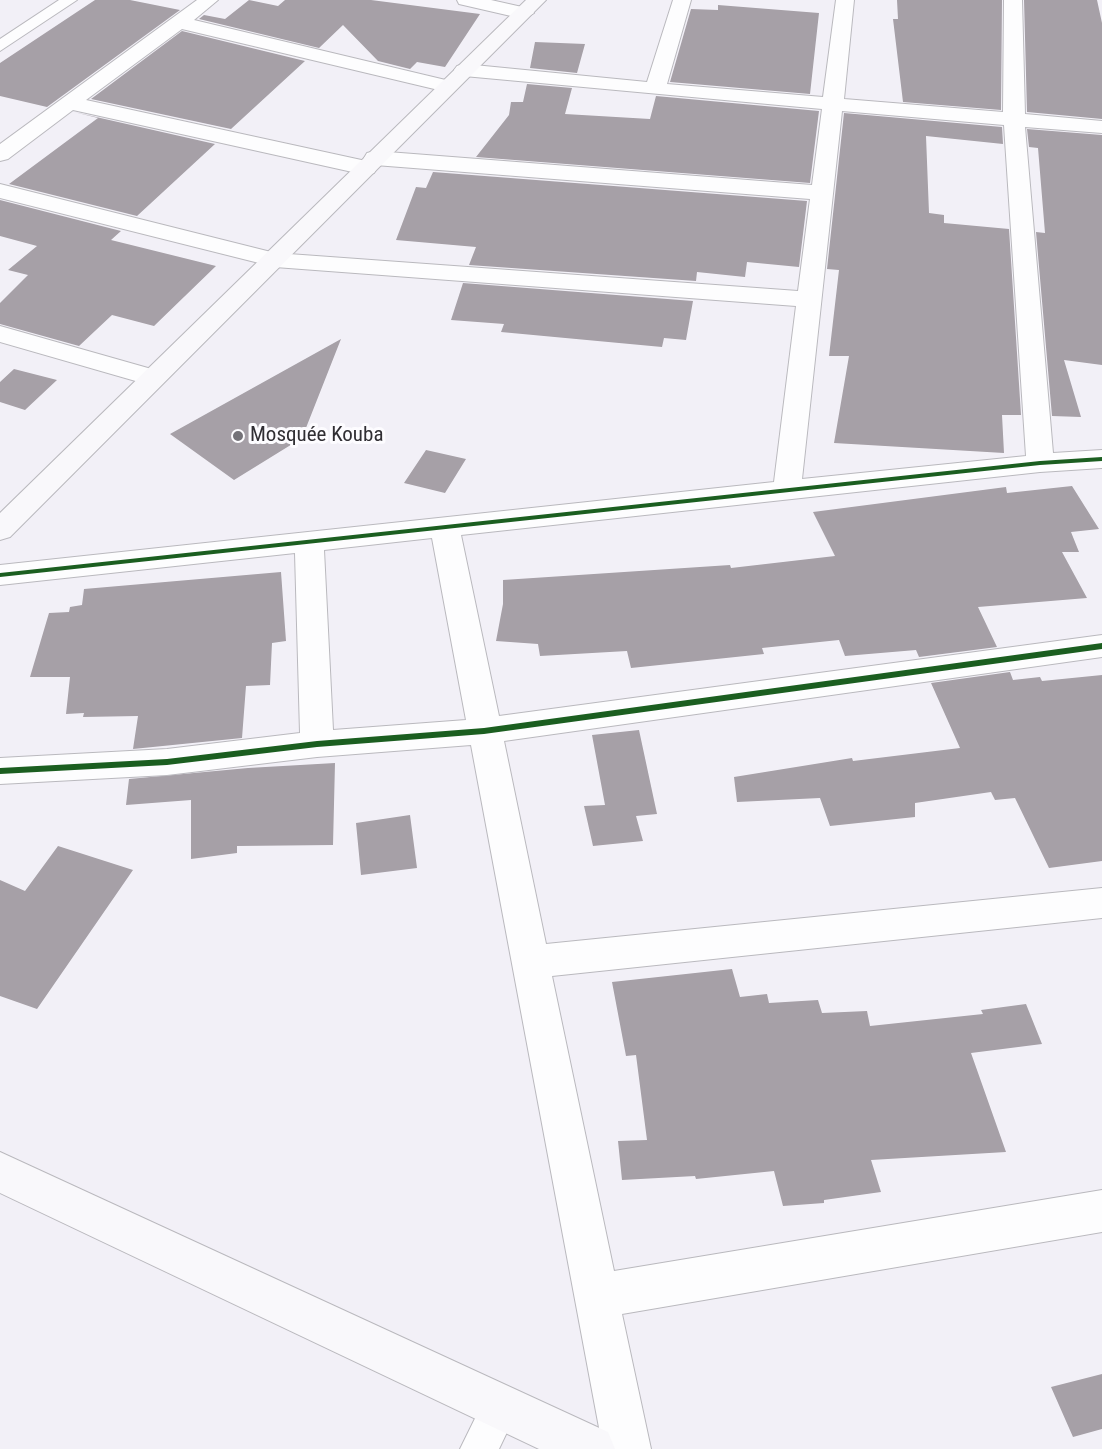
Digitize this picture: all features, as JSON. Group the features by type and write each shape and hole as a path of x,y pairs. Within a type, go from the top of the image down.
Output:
{"street":[{"path":"0,154 208,0"},
{"path":"466,0 531,6"},
{"path":"656,89 682,0"},
{"path":"787,491 845,0"},
{"path":"1013,0 1014,119 1040,463"},
{"path":"2,525 275,260 455,78 531,6"},
{"path":"178,22 455,78 656,89 1102,127"},
{"path":"69,103 370,163 822,193"},
{"path":"0,191 275,260 809,299"},
{"path":"0,334 153,378"},
{"path":"0,575 445,529 1040,463 1095,459 1102,486"},
{"path":"445,529 627,1449"},
{"path":"309,543 317,744"},
{"path":"0,771 167,762 317,744 484,731 1102,646"},
{"path":"530,963 1102,903"},
{"path":"0,1172 591,1449"},
{"path":"596,1296 1102,1211"}],"lane":[{"path":"0,46 69,0"},
{"path":"479,1449 500,1407"}],"building":[{"path":"95,0 130,0 180,10 47,107 0,96 0,63"},
{"path":"249,0 278,6 285,0 371,0 480,14 445,67 417,62 410,69 378,61 343,25 319,48 199,19 204,15 225,19"},
{"path":"897,0 1002,0 1001,110 903,102 893,19 898,19"},
{"path":"1024,0 1097,0 1102,23 1102,119 1027,112"},
{"path":"718,5 819,13 810,94 670,82 691,9 718,10"},
{"path":"182,31 305,61 231,129 91,99"},
{"path":"535,42 585,44 577,73 530,68"},
{"path":"527,84 572,88 565,114 650,119 656,96 819,111 810,183 476,157 509,115 511,102 523,102"},
{"path":"74,112 215,144 137,216 9,184 98,118"},
{"path":"844,113 1002,127 1003,144 926,136 929,213 944,215 944,223 1009,229 1021,415 1002,415 1004,453 834,443 849,356 829,356 839,270 827,269"},
{"path":"1027,129 1102,135 1102,365 1064,360 1081,417 1052,416 1036,232 1045,233 1038,148 1029,147"},
{"path":"433,172 807,201 799,267 747,262 745,277 697,272 696,281 469,265 476,247 396,240 416,187 426,188"},
{"path":"0,200 121,231 111,240 216,266 154,326 112,315 79,346 0,324 0,303 28,275 8,270 37,246 0,236"},
{"path":"463,283 693,301 686,340 664,338 662,347 501,332 504,324 451,320"},
{"name":"Mosquée Kouba","path":"341,339 302,438 234,480 170,434"},
{"path":"14,369 57,380 25,410 0,402 0,382"},
{"path":"426,450 466,459 445,493 404,483"},
{"path":"1072,486 1099,529 1071,532 1079,552 1062,552 1087,598 978,607 997,647 919,657 916,650 845,656 839,640 762,648 764,654 631,668 627,651 540,656 538,644 496,641 503,604 503,580 730,565 731,568 835,556 813,512 1006,487 1007,493"},
{"path":"281,572 286,641 272,643 270,685 246,686 242,738 133,749 138,716 83,717 84,713 66,714 70,677 30,677 49,613 69,612 70,607 82,605 84,589"},
{"path":"1010,672 1013,680 1040,677 1042,681 1102,675 1102,861 1049,868 1015,798 995,800 991,792 915,803 915,817 830,826 820,798 737,802 734,777 852,758 853,761 960,748 931,683"},
{"path":"639,730 657,814 636,816 643,841 593,846 584,806 605,805 592,735"},
{"path":"335,763 333,845 237,846 237,853 191,859 191,800 126,805 129,779"},
{"path":"410,815 417,868 361,875 356,823"},
{"path":"58,846 133,870 37,1009 0,996 0,880 25,891"},
{"path":"732,969 740,997 767,994 769,1003 818,1000 822,1013 867,1011 870,1026 983,1014 981,1010 1026,1004 1042,1044 971,1053 1006,1152 871,1160 881,1192 824,1200 824,1203 783,1206 774,1171 696,1179 695,1176 622,1180 618,1141 647,1140 636,1055 626,1056 612,982"},
{"path":"1102,1374 1102,1429 1073,1437 1051,1387"}],"cycle path":[{"path":"0,575 1040,463 1102,459"},
{"path":"0,771 167,762 317,744 484,731 1102,646"}],"place":[{"name":"Mosquée Kouba","path":"238,436"}]}
